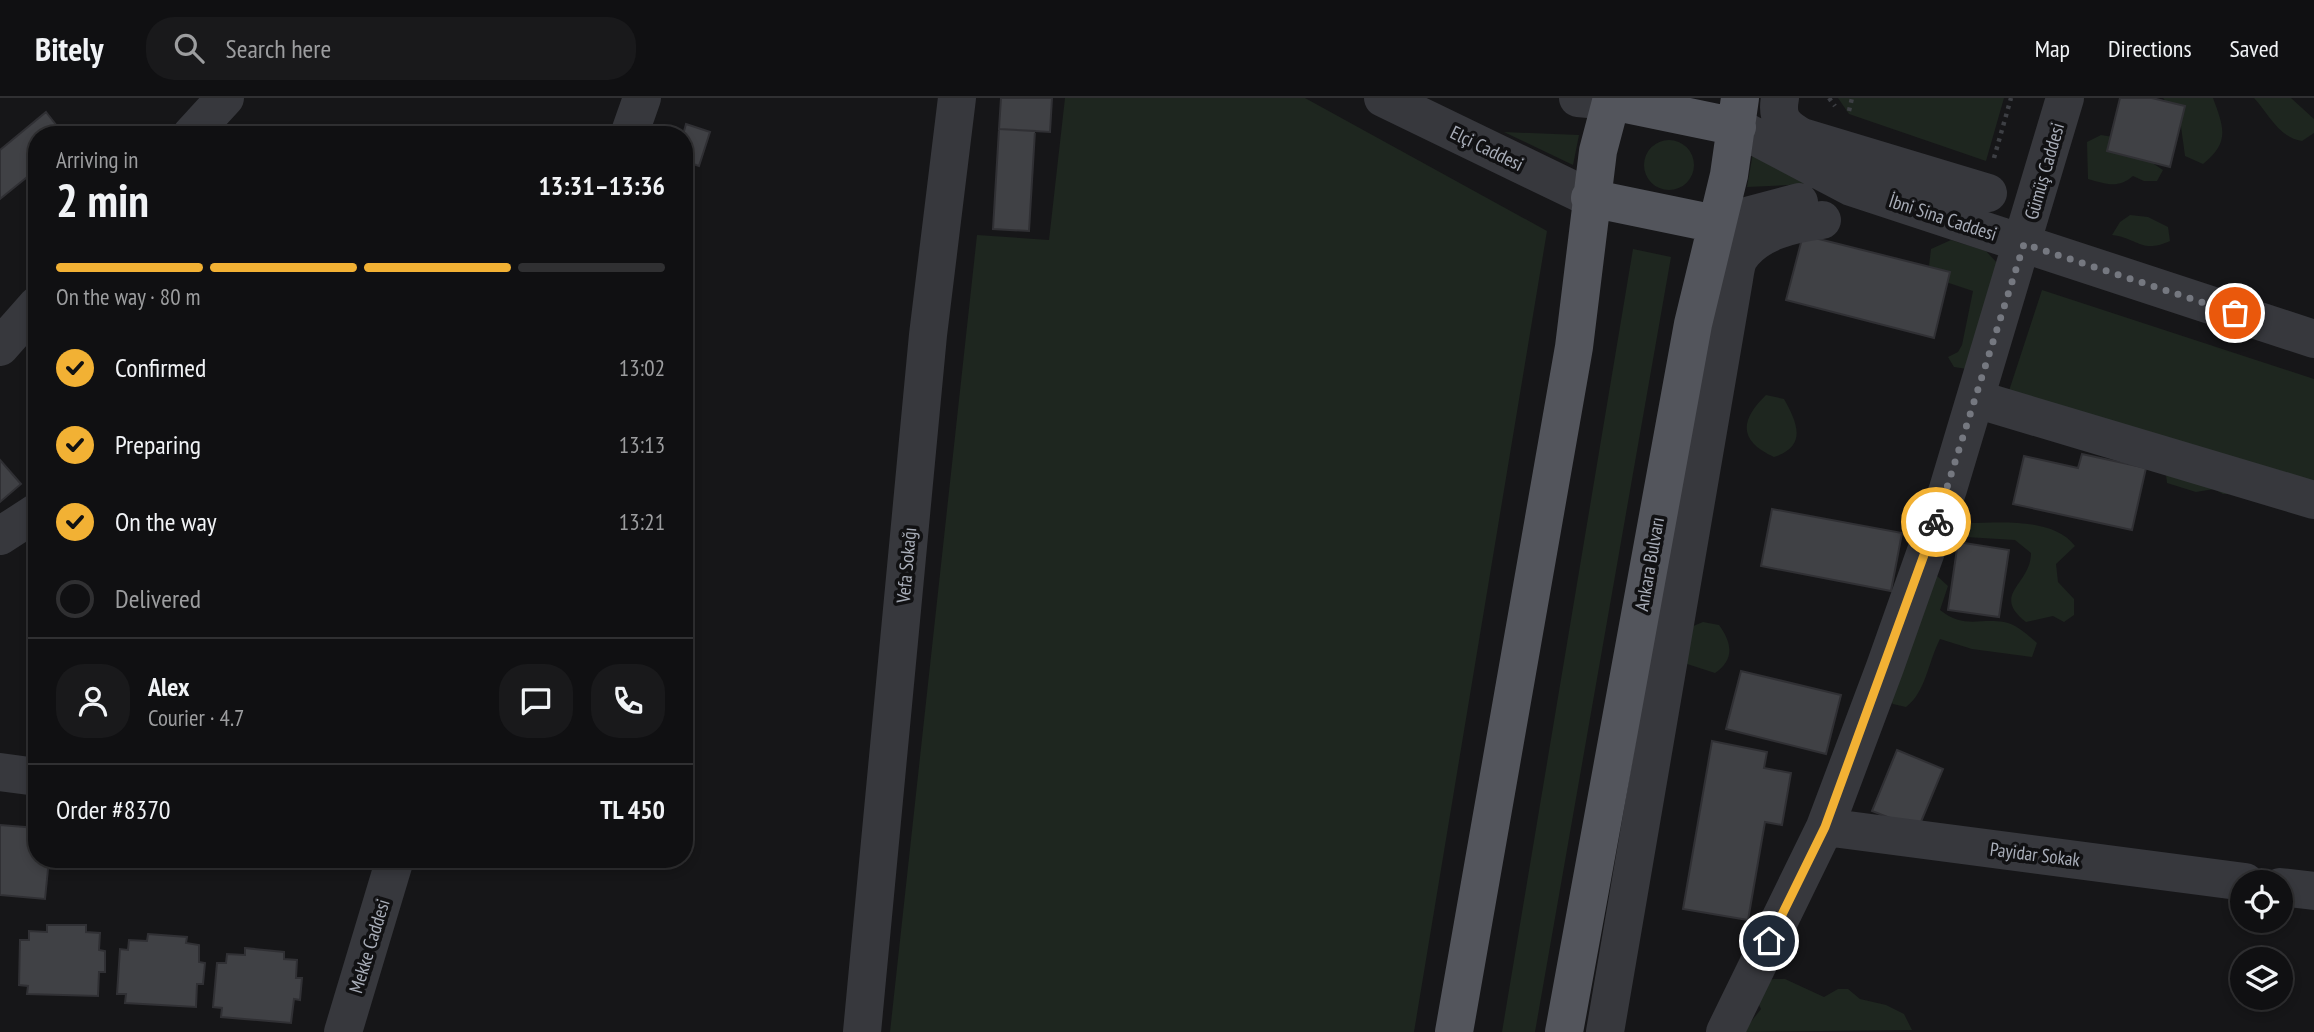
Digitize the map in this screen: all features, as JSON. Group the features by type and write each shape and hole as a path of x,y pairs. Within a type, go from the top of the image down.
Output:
{"main road":[{"path":"1454,1032 1574,347 1590,198 1598,151 1600,99 1738,112"},
{"name":"Ankara Bulvarı","path":"1564,1032 1693,324 1738,112"},
{"path":"1590,198 1716,224"}],"street":[{"path":"199,126 225,98"},
{"path":"632,126 642,98"},
{"name":"Vefa Sokağı","path":"862,1032 927,347 957,98"},
{"name":"Elçi Caddesi","path":"1384,98 1590,198"},
{"path":"1780,98 1779,118 1787,128 1802,137 1988,193"},
{"name":"Gümüş Caddesi","path":"1724,1032 1825,827 1885,667 1976,399 2065,98"},
{"name":"İbni Sina Caddesi","path":"1738,112 1852,187 2314,339"},
{"path":"1716,224 1852,187"},
{"path":"1605,1032 1734,279 1740,257 1772,232 1791,225 1822,220"},
{"path":"0,347 28,315"},
{"path":"1976,399 2314,500"},
{"path":"0,536 28,518"},
{"path":"0,772 28,776"},
{"name":"Payidar Sokak","path":"1825,827 2230,880"},
{"name":"Mekke Caddesi","path":"343,1032 392,868"},
{"path":"2293,889 2314,891"}],"path":[{"path":"1849,114 1852,98"}],"shaded area":[{"path":"1065,98 1305,98 1547,231 1414,1032 890,1032 977,235 1049,240"},
{"path":"1838,98 2004,98 1986,161 1849,114"},
{"path":"2163,98 2213,98 2222,126 2221,141 2218,149 2203,164 2185,156 2180,119"},
{"path":"2254,98 2291,98 2314,119 2314,133 2302,141 2287,135"},
{"path":"1504,132 1579,135 1573,165"},
{"path":"2101,135 2113,137 2163,170 2157,181 2144,181 2133,176 2122,183 2112,184 2088,179 2087,142"},
{"path":"1669,140 1687,147 1694,165 1687,183 1669,190 1651,183 1644,165 1651,147"},
{"path":"1753,153 1810,184 1747,187"},
{"path":"2130,215 2148,217 2168,227 2170,241 2146,246 2112,235 2120,222"},
{"path":"1951,240 1986,251 1998,264 1967,369 1954,367 1948,357 1958,352 1962,345 1973,291 1940,280 1929,266 1931,249"},
{"path":"1633,249 1671,257 1535,1032 1502,1032"},
{"path":"2042,290 2314,379 2314,494 2223,494 2214,489 2196,492 2167,483 2166,474 2005,403"},
{"path":"1766,395 1784,399 1796,425 1797,433 1791,447 1774,457 1754,444 1747,429 1751,413"},
{"path":"1968,523 2040,526 2065,537 2075,546 2056,564 2058,582 2074,599 2074,615 2064,622 2053,616 2026,622 2016,612 2012,596 2029,564 2031,553 2015,540 1966,537 1960,530"},
{"path":"1935,574 1948,586 1940,610 1964,621 2008,623 2022,630 2037,643 2032,657 1972,649 1940,639 1913,701 1906,707 1893,704 1887,697"},
{"path":"1703,622 1719,625 1729,644 1726,662 1715,673 1681,662 1691,627"},
{"path":"1785,979 1824,997 1838,989 1848,989 1860,999 1886,1005 1904,1014 1912,1030 1743,1032 1761,1009 1755,997 1759,982"}],"building":[{"path":"1001,98 1052,98 1050,132 999,129"},
{"path":"2120,98 2152,98 2185,106 2170,167 2107,151"},
{"path":"46,112 57,126 29,126"},
{"path":"693,126 710,132 699,166 693,164"},
{"path":"28,127 28,176 0,199 0,150"},
{"path":"999,129 1035,131 1029,231 993,229"},
{"path":"1803,235 1950,272 1934,338 1786,300"},
{"path":"2082,454 2146,468 2132,530 2013,504 2024,456 2078,468"},
{"path":"0,460 21,484 0,502"},
{"path":"1772,509 1902,533 1891,591 1761,566"},
{"path":"1958,542 2009,550 1999,617 1948,610"},
{"path":"1741,671 1841,695 1826,754 1726,729"},
{"path":"1712,741 1767,752 1764,768 1791,773 1782,825 1765,822 1748,920 1683,909"},
{"path":"1897,750 1943,769 1918,829 1872,811"},
{"path":"0,825 28,827 28,868 48,868 45,899 0,895"},
{"path":"47,925 86,925 86,932 100,933 99,950 105,951 105,972 99,972 98,996 27,994 28,986 19,985 20,940 29,940 29,931 47,932"},
{"path":"148,934 187,937 186,943 199,945 199,962 205,963 203,984 197,984 196,1007 125,1003 126,994 117,994 120,949 128,950 129,940 147,941"},
{"path":"245,948 284,952 284,959 297,960 296,978 302,978 300,1000 294,999 291,1023 221,1017 222,1008 213,1007 217,963 226,963 227,954 245,955"}],"way so far":[{"path":"1936,522 2024,244 2235,313"}],"route":[{"path":"1769,941 1825,827 1936,522"}]}
